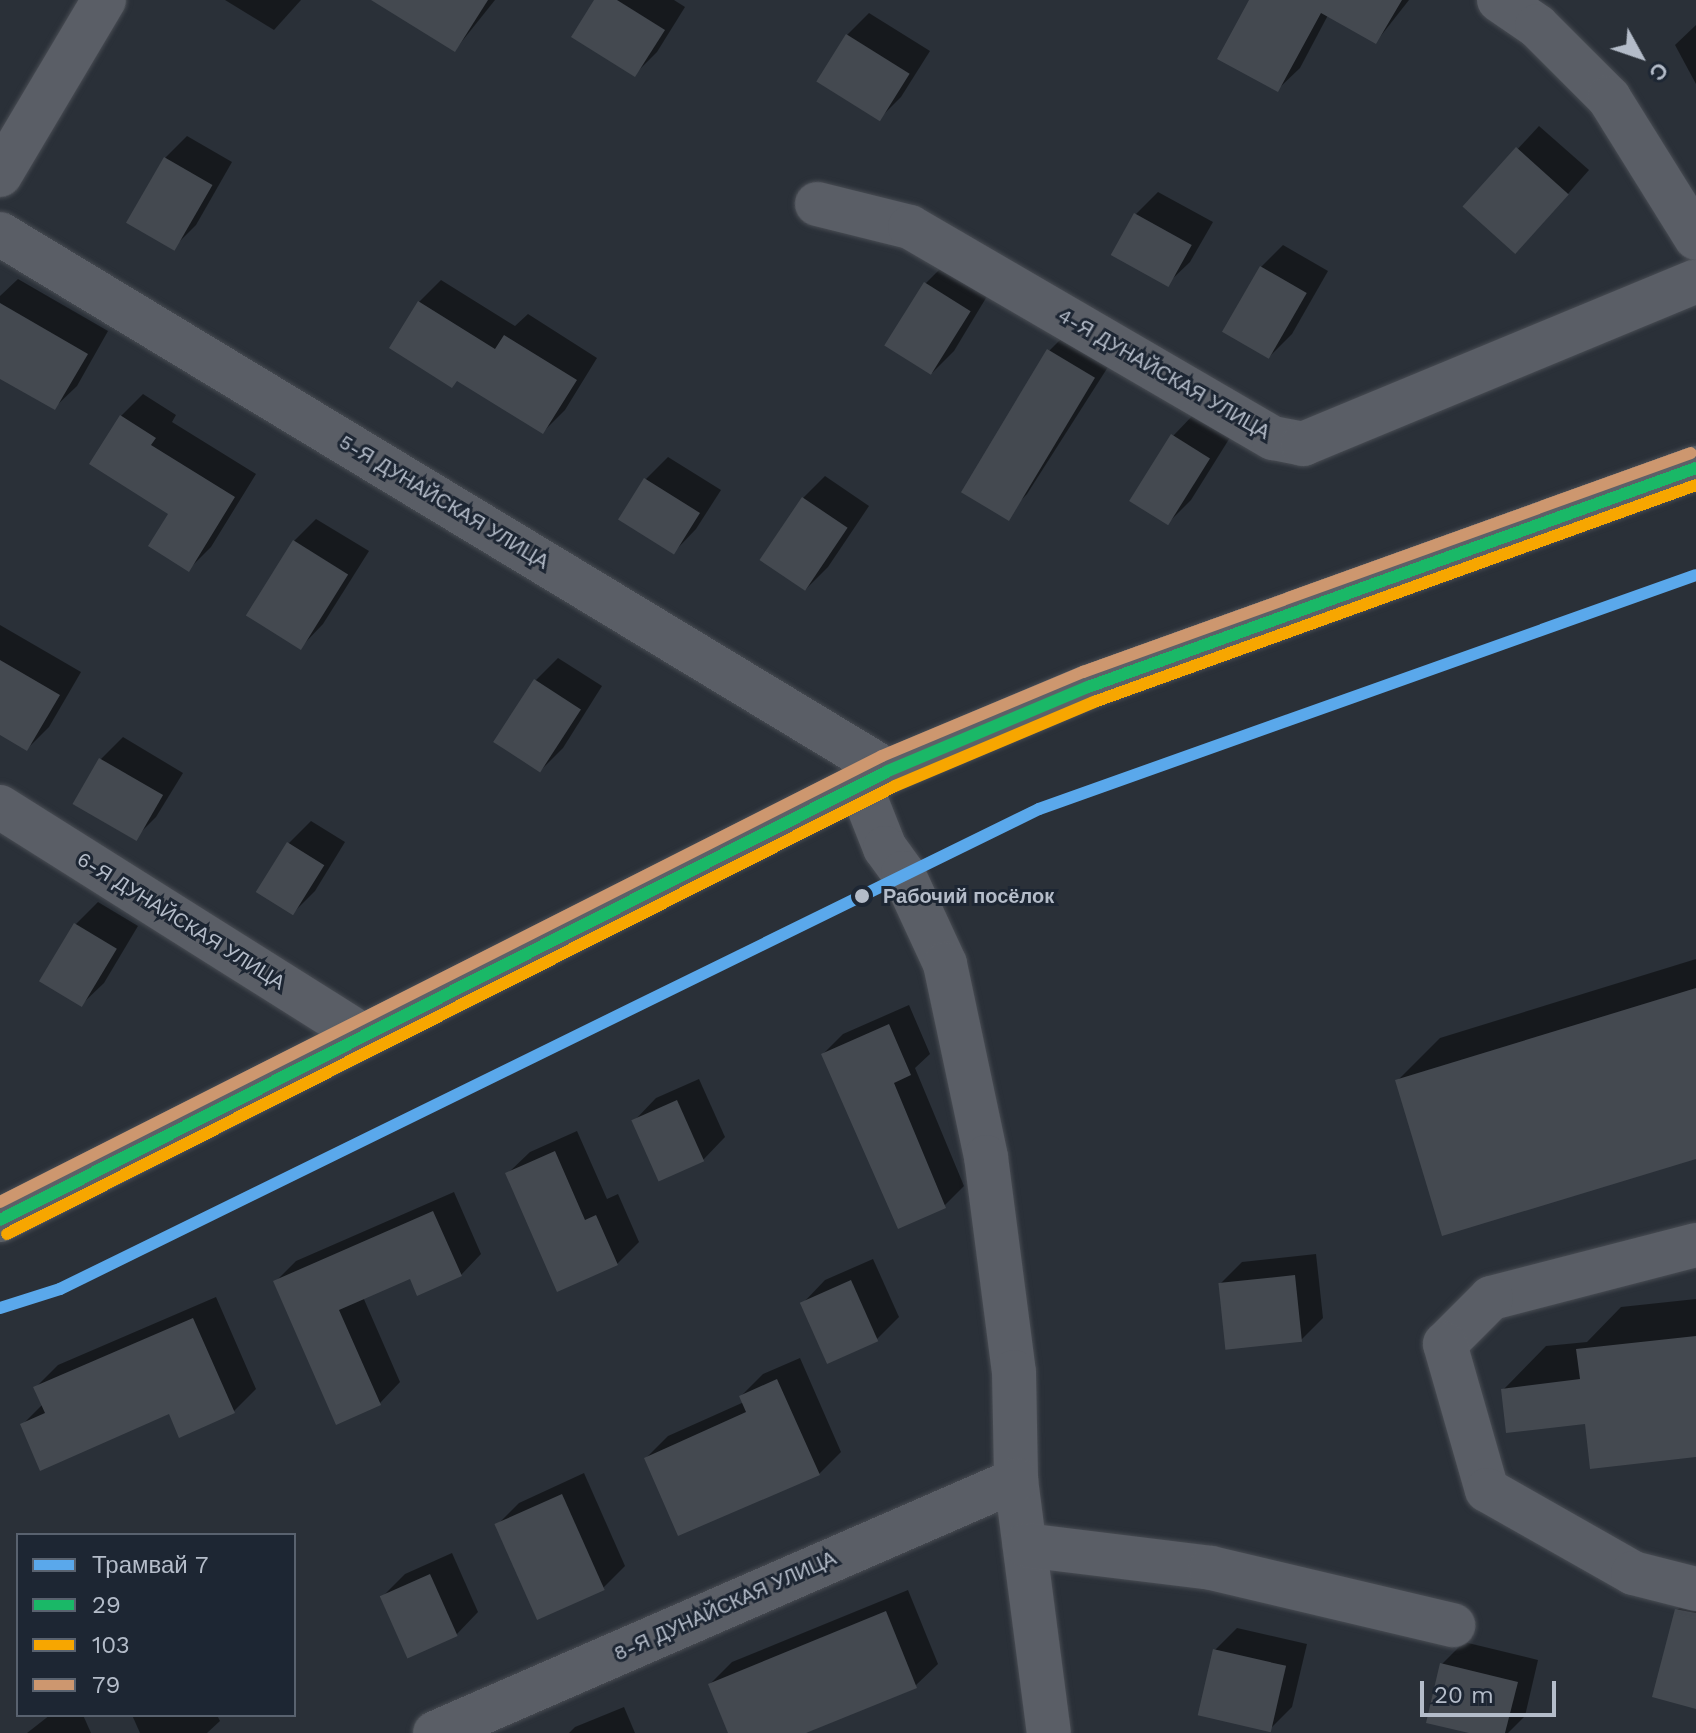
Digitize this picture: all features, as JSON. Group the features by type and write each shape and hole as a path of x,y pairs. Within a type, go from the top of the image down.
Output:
{"main road":[{"path":"0,1220 874,778 1088,687 1696,468"}],"street":[{"path":"0,175 104,0"},
{"path":"1499,0 1537,26 1609,98 1696,238"},
{"name":"4-Я ДУНАЙСКАЯ УЛИЦА","path":"817,204 910,227 1273,438 1303,444 1696,281"},
{"name":"5-Я ДУНАЙСКАЯ УЛИЦА","path":"0,234 874,778"},
{"path":"874,778 885,848 903,873 945,964 986,1157 1014,1372 1016,1480 1049,1733"},
{"name":"6-Я ДУНАЙСКАЯ УЛИЦА","path":"0,807 362,1035"},
{"path":"1696,1245 1491,1298 1445,1344 1487,1490 1633,1573 1696,1589"},
{"name":"8-Я ДУНАЙСКАЯ УЛИЦА","path":"435,1733 1016,1480"},
{"path":"1025,1545 1211,1568 1453,1625"}],"building":[{"path":"371,0 488,0 455,52"},
{"path":"594,0 617,0 665,30 635,77 571,37"},
{"path":"1249,0 1402,0 1376,44 1321,13 1278,92 1217,59"},
{"path":"846,34 910,74 880,121 816,81"},
{"path":"1516,147 1569,195 1515,254 1462,206"},
{"path":"164,157 212,185 174,251 126,223"},
{"path":"1134,213 1192,245 1168,287 1111,255"},
{"path":"1260,266 1307,293 1269,359 1222,332"},
{"path":"924,282 971,311 931,375 884,346"},
{"path":"418,301 495,349 504,335 577,380 543,434 457,381 452,388 389,348"},
{"path":"0,303 88,354 55,410 0,379"},
{"path":"1047,349 1095,378 1009,521 961,492"},
{"path":"120,415 156,438 151,445 235,497 189,572 148,546 168,514 89,464"},
{"path":"1171,434 1210,458 1168,525 1129,501"},
{"path":"644,478 700,513 674,555 618,520"},
{"path":"802,497 848,528 805,591 760,560"},
{"path":"293,540 348,574 301,650 246,615"},
{"path":"0,660 60,695 27,751 0,735"},
{"path":"534,679 581,709 540,772 493,742"},
{"path":"99,758 163,795 137,841 72,804"},
{"path":"287,842 324,865 293,915 256,892"},
{"path":"74,923 117,949 82,1007 39,981"},
{"path":"1696,988 1696,1159 1442,1236 1395,1080"},
{"path":"889,1024 911,1075 894,1083 946,1208 898,1229 821,1054"},
{"path":"677,1100 704,1161 659,1182 631,1120"},
{"path":"555,1151 585,1220 596,1215 618,1265 557,1292 505,1173"},
{"path":"433,1211 462,1276 417,1296 410,1279 339,1310 381,1405 336,1425 273,1281"},
{"path":"1295,1275 1302,1342 1225,1350 1218,1283"},
{"path":"851,1280 878,1341 827,1364 800,1303"},
{"path":"193,1318 235,1413 179,1438 169,1414 40,1471 20,1424 45,1413 33,1387"},
{"path":"1696,1336 1696,1457 1590,1469 1585,1424 1506,1433 1501,1389 1580,1379 1576,1349"},
{"path":"777,1379 820,1475 678,1536 644,1458 746,1412 739,1396"},
{"path":"562,1494 605,1590 537,1620 494,1524"},
{"path":"430,1574 458,1636 407,1658 380,1596"},
{"path":"1675,1609 1696,1613 1696,1709 1652,1697"},
{"path":"886,1611 917,1688 806,1733 728,1733 708,1684"},
{"path":"1213,1649 1286,1666 1271,1732 1198,1715"},
{"path":"1440,1663 1518,1682 1505,1733 1469,1733 1426,1723"}],"tram line":[{"name":"7","path":"0,1308 60,1289 1039,809 1696,575"}],"transit line":[{"name":"79","path":"0,1202 882,756 1083,672 1691,453"},
{"name":"29","path":"0,1220 888,771 1088,687 1696,468"},
{"name":"103","path":"7,1234 895,786 1094,702 1696,485"}],"place":[{"name":"Рабочий посёлок","path":"862,896"}]}
